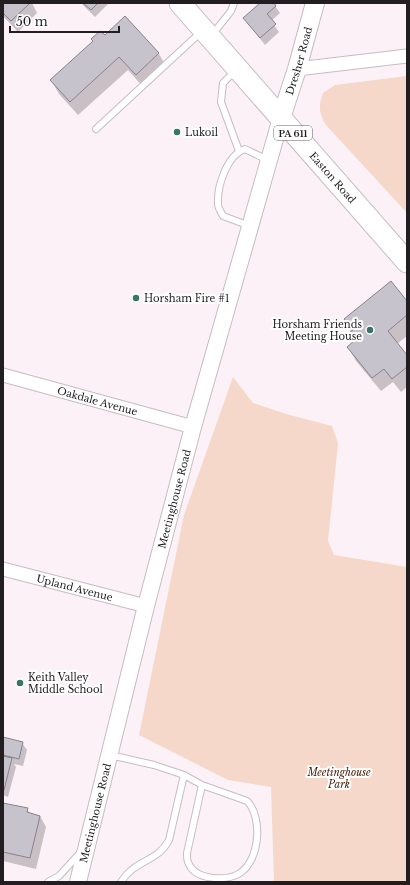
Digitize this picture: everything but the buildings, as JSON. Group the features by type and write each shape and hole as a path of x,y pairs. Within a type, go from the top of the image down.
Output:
{"highway":[{"name":"Easton Road","path":"180,3 407,262"}],"main road":[{"name":"Dresher Road","path":"281,118 315,3"}],"street":[{"path":"297,68 407,56"},
{"name":"Meetinghouse Road","path":"78,882 146,606 193,427 281,118"},
{"name":"Oakdale Avenue","path":"3,375 193,427"},
{"name":"Upland Avenue","path":"3,568 146,606"}],"lane":[{"path":"96,129 207,34 231,11 234,3"},
{"path":"237,69 223,84 221,102 239,151"},
{"path":"250,227 223,216 218,205 220,186 226,170 239,151 246,149 269,160"},
{"path":"110,755 154,765 184,775 202,785 240,797 252,806 257,822 256,844 251,859 240,873 225,877 208,877 193,870 188,862 187,853 202,785"},
{"path":"122,882 134,866 154,858 165,848 169,840 184,775"},
{"path":"48,882 59,876 86,848"}],"green space":[{"path":"407,76 407,213 326,125 322,117 320,102 323,93 335,85"},
{"name":"Meetinghouse Park","path":"233,377 253,403 286,414 332,426 338,443 328,541 334,555 407,567 407,882 274,882 271,787 228,780 139,735 184,515"}],"place":[{"name":"Lukoil","path":"177,132"},
{"name":"Horsham Fire #1","path":"136,298"},
{"name":"Horsham Friends Meeting House","path":"370,330"},
{"name":"Keith Valley Middle School","path":"20,683"}]}
